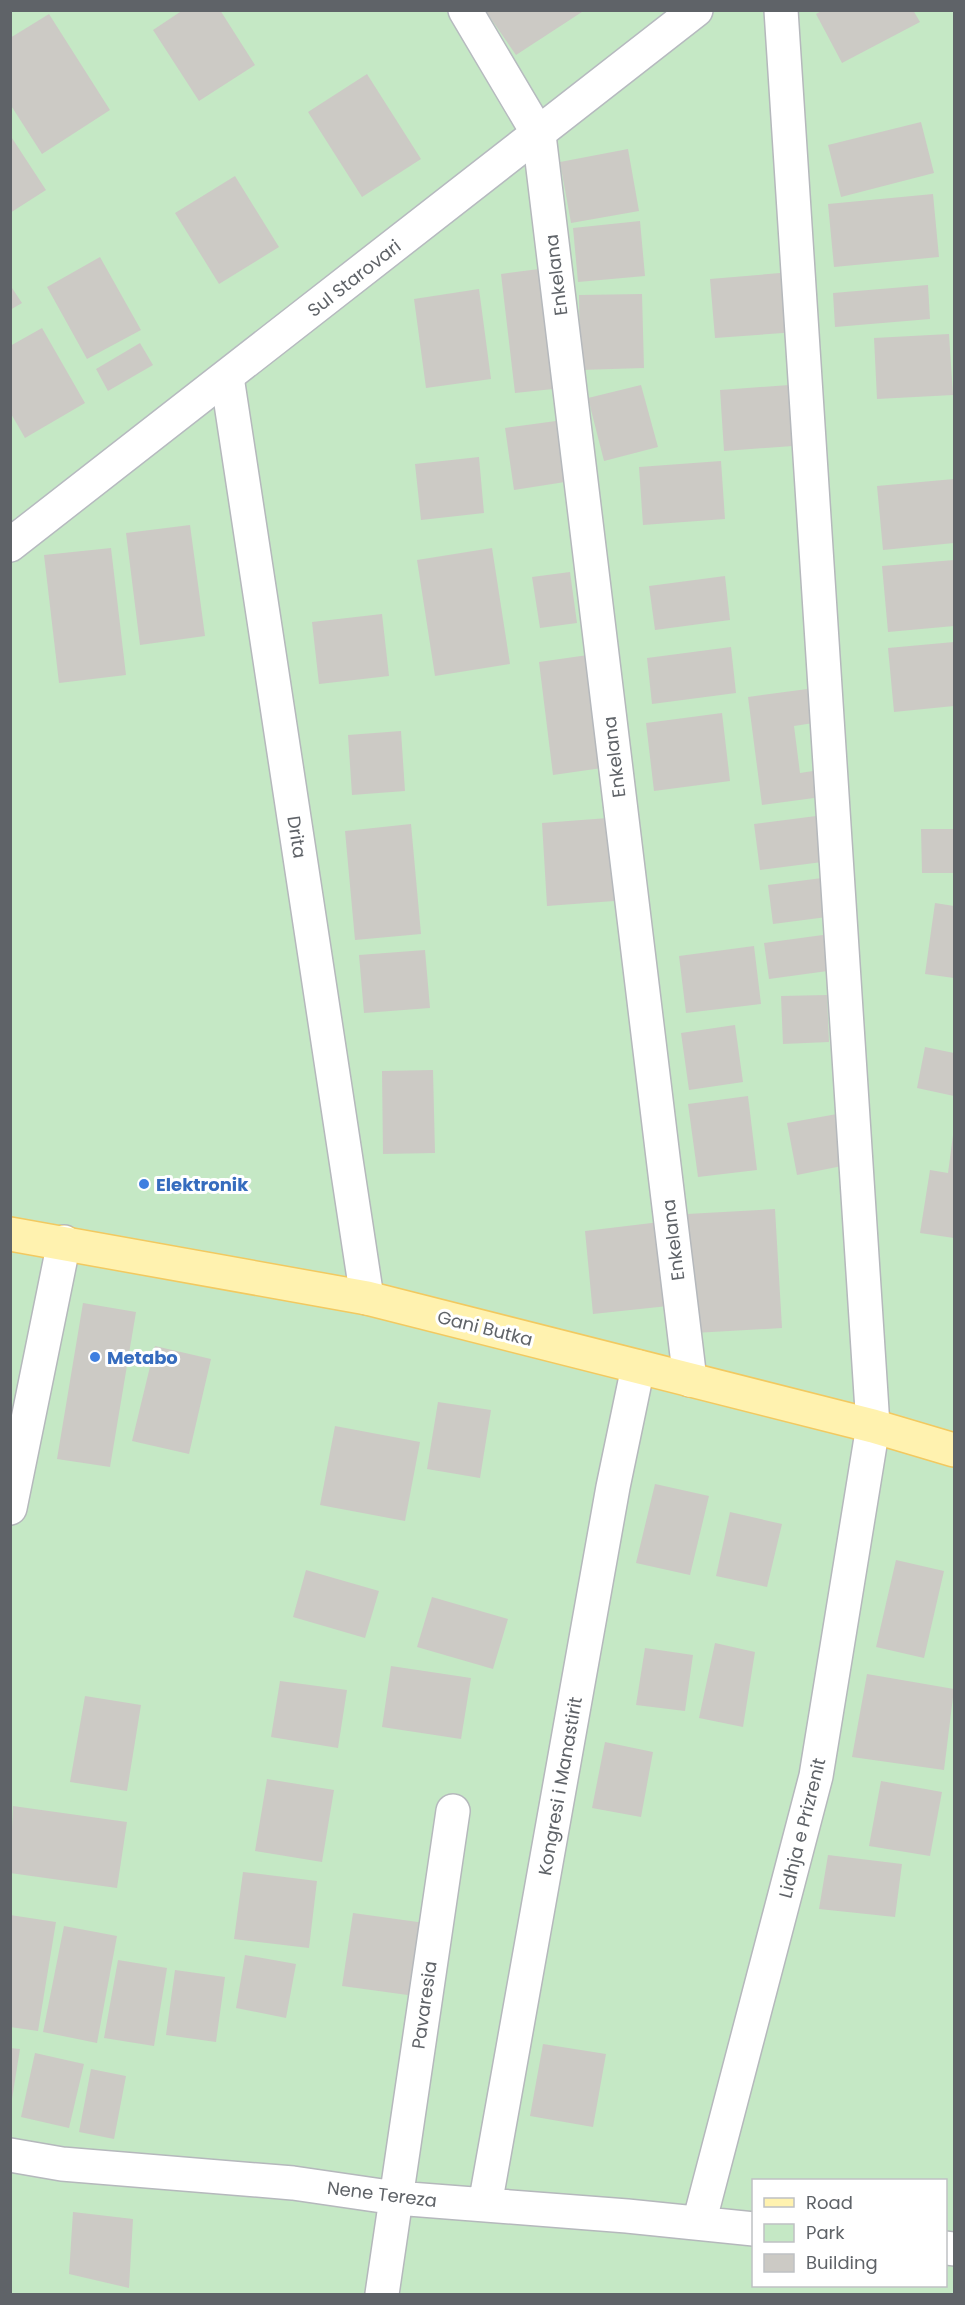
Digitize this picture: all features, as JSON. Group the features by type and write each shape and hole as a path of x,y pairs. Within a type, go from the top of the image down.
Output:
{"main road":[{"name":"Gani Butka","path":"10,1234 367,1298 873,1426 954,1450"}],"street":[{"path":"465,10 539,135"},
{"name":"Sul Starovari","path":"10,545 539,135 696,10"},
{"name":"Lidhja e Prizrenit","path":"699,2223 816,1776 873,1426 781,10"},
{"name":"Enkelana","path":"539,135 690,1380"},
{"name":"Drita","path":"227,377 367,1298"},
{"path":"10,1508 64,1242"},
{"name":"Kongresi i Manastirit","path":"485,2205 613,1486 638,1368"},
{"name":"Pavaresia","path":"382,2295 453,1811"},
{"name":"Nene Tereza","path":"10,2155 62,2164 292,2183 396,2198 752,2229"}],"green space":[{"path":"11,11 954,11 954,2294 11,2294"}],"building":[{"path":"183,10 220,10 255,65 199,101 153,30"},
{"path":"485,10 585,10 516,55"},
{"path":"823,10 913,10 920,22 842,63 816,14"},
{"path":"49,14 110,110 42,154 10,104 10,38"},
{"path":"367,74 421,159 362,197 308,112"},
{"path":"921,122 934,173 841,197 828,145"},
{"path":"10,135 46,190 10,213"},
{"path":"628,149 639,211 571,223 560,162"},
{"path":"235,176 279,247 219,284 175,213"},
{"path":"933,194 939,257 834,267 828,204"},
{"path":"640,221 645,276 578,282 573,228"},
{"path":"100,257 141,330 87,359 47,287"},
{"path":"539,269 553,389 515,393 501,274"},
{"path":"792,272 797,332 715,338 710,279"},
{"path":"10,285 22,303 10,310"},
{"path":"928,285 930,319 835,327 833,293"},
{"path":"479,289 491,379 426,388 414,299"},
{"path":"642,294 644,368 580,370 579,295"},
{"path":"42,328 85,403 25,438 10,412 10,346"},
{"path":"949,334 953,395 877,399 874,338"},
{"path":"140,343 153,365 108,391 96,369"},
{"path":"803,384 807,445 724,451 720,390"},
{"path":"641,385 658,447 604,461 588,398"},
{"path":"556,421 565,482 514,490 505,428"},
{"path":"479,457 484,513 421,520 415,464"},
{"path":"721,461 725,519 643,525 639,467"},
{"path":"954,479 954,543 883,550 877,486"},
{"path":"190,525 205,636 140,645 126,533"},
{"path":"111,548 126,675 59,683 44,555"},
{"path":"492,548 510,664 435,676 417,560"},
{"path":"954,560 954,626 888,632 882,566"},
{"path":"570,572 577,623 540,628 532,577"},
{"path":"725,576 730,620 655,630 649,586"},
{"path":"382,614 389,676 319,684 312,622"},
{"path":"954,642 954,706 894,712 888,648"},
{"path":"731,647 736,693 652,704 647,658"},
{"path":"588,655 602,768 553,775 539,662"},
{"path":"815,688 820,722 794,726 800,773 826,769 829,796 762,805 748,697"},
{"path":"722,713 730,781 654,791 646,723"},
{"path":"401,731 405,791 352,795 348,735"},
{"path":"824,815 830,861 760,870 754,824"},
{"path":"608,818 614,901 547,906 542,823"},
{"path":"411,824 421,934 355,940 345,831"},
{"path":"921,829 954,829 954,873 922,873"},
{"path":"822,878 827,917 773,924 768,885"},
{"path":"935,903 954,906 954,978 925,974"},
{"path":"830,934 835,970 769,979 764,943"},
{"path":"754,946 761,1004 686,1013 679,956"},
{"path":"425,950 430,1008 364,1013 359,955"},
{"path":"827,995 829,1042 783,1044 781,996"},
{"path":"735,1025 743,1082 689,1090 681,1033"},
{"path":"925,1047 954,1053 954,1096 917,1088"},
{"path":"433,1070 435,1153 383,1154 382,1071"},
{"path":"748,1096 757,1170 698,1177 688,1104"},
{"path":"837,1114 847,1165 797,1175 787,1123"},
{"path":"953,1135 954,1238 920,1233 930,1170 948,1173"},
{"path":"775,1209 782,1328 694,1333 687,1214"},
{"path":"660,1222 668,1306 593,1314 585,1231"},
{"path":"83,1303 136,1312 110,1467 57,1459"},
{"path":"155,1346 211,1359 189,1454 132,1441"},
{"path":"438,1402 491,1410 480,1478 427,1469"},
{"path":"335,1426 420,1442 405,1521 320,1505"},
{"path":"655,1484 709,1496 690,1575 636,1563"},
{"path":"730,1512 782,1524 767,1587 716,1576"},
{"path":"896,1560 944,1571 924,1658 876,1647"},
{"path":"306,1570 379,1591 365,1638 293,1617"},
{"path":"432,1597 508,1619 493,1669 417,1647"},
{"path":"715,1643 755,1652 743,1727 699,1718"},
{"path":"645,1648 693,1655 685,1711 636,1705"},
{"path":"391,1666 471,1678 461,1739 382,1727"},
{"path":"867,1674 954,1689 944,1770 852,1757"},
{"path":"280,1681 347,1690 338,1748 271,1737"},
{"path":"85,1696 141,1705 127,1791 70,1782"},
{"path":"605,1742 653,1752 641,1817 592,1808"},
{"path":"267,1779 334,1790 322,1862 255,1851"},
{"path":"881,1781 942,1792 930,1856 869,1846"},
{"path":"13,1806 127,1822 117,1888 10,1873"},
{"path":"828,1855 902,1864 895,1917 819,1909"},
{"path":"243,1872 317,1881 309,1948 234,1939"},
{"path":"353,1913 425,1923 415,1996 342,1986"},
{"path":"10,1915 56,1922 38,2031 10,2027"},
{"path":"64,1926 117,1936 97,2043 43,2032"},
{"path":"245,1955 296,1964 286,2018 236,2008"},
{"path":"118,1960 167,1968 154,2046 104,2038"},
{"path":"175,1970 225,1977 216,2042 166,2035"},
{"path":"543,2044 606,2054 593,2127 530,2116"},
{"path":"10,2048 20,2049 12,2099 10,2099"},
{"path":"35,2053 84,2064 69,2128 21,2117"},
{"path":"91,2069 126,2076 114,2139 79,2132"},
{"path":"73,2212 133,2219 129,2288 69,2274"}],"place":[{"name":"Elektronik","path":"144,1184"},
{"name":"Metabo","path":"95,1357"}]}
